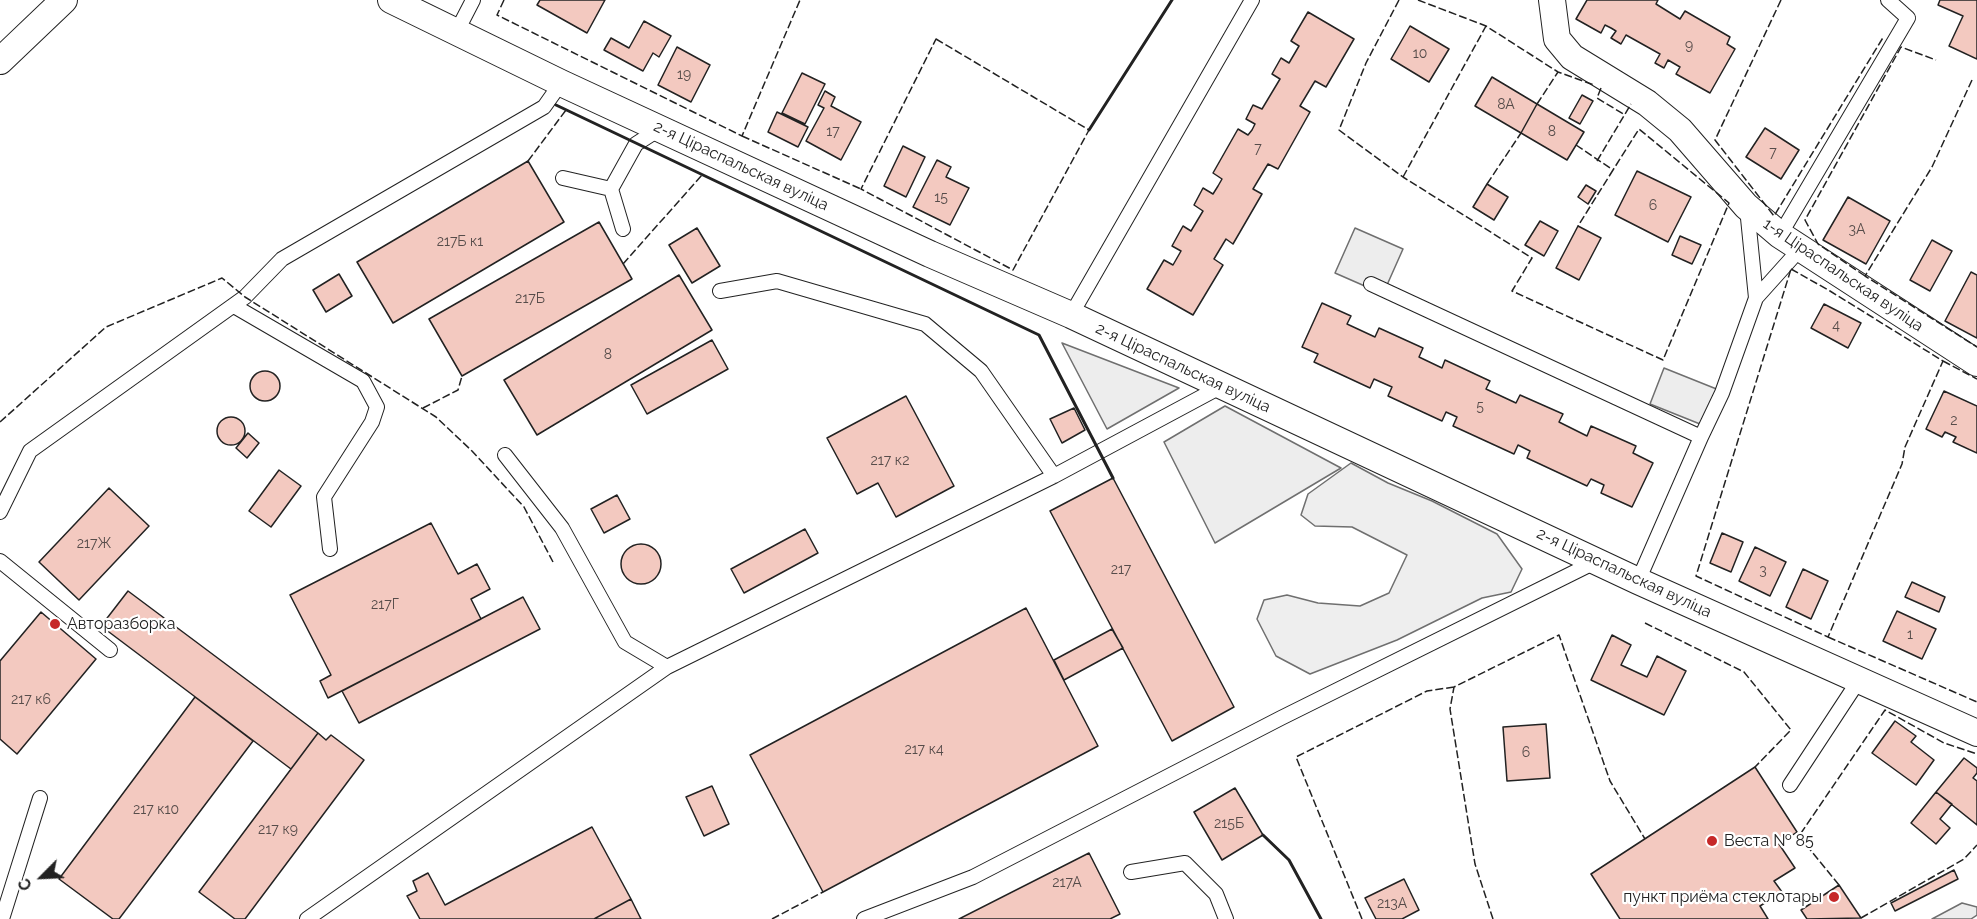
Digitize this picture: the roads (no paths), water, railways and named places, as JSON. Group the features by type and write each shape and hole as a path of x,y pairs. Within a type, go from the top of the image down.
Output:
{"street":[{"path":"0,61 64,0"},
{"name":"2-я Ціраспальская вуліца","path":"391,0 561,83 930,254 1071,315 1638,581 1977,733"},
{"name":"1-я Ціраспальская вуліца","path":"1552,0 1557,39 1572,57 1647,103 1680,130 1746,206 1790,242 1977,363"}],"lane":[{"path":"457,31 473,0"},
{"path":"1071,315 1251,0"},
{"path":"1638,581 1722,393 1756,298 1790,242 1908,18 1888,0"},
{"path":"0,512 30,451 246,297 282,259 544,107 561,83"},
{"path":"622,229 611,189 636,144 661,128"},
{"path":"563,178 611,189"},
{"path":"1746,206 1756,298"},
{"path":"720,291 777,281 925,324 981,371 1054,476"},
{"path":"1371,284 1701,437"},
{"path":"234,306 363,381 377,407 372,423 324,497 330,549"},
{"path":"307,919 667,667 1054,476 1222,386"},
{"path":"505,455 562,528 625,642 667,667"},
{"path":"0,561 110,650"},
{"path":"864,919 973,877 1281,718 1597,561"},
{"path":"1790,785 1858,680"},
{"path":"2,919 40,798"},
{"path":"1131,872 1185,863 1216,894 1226,919"}],"place":[{"name":"Авторазборка","path":"55,624"},
{"name":"Веста № 85","path":"1712,841"},
{"name":"пункт приёма стеклотары","path":"1834,897"}]}
